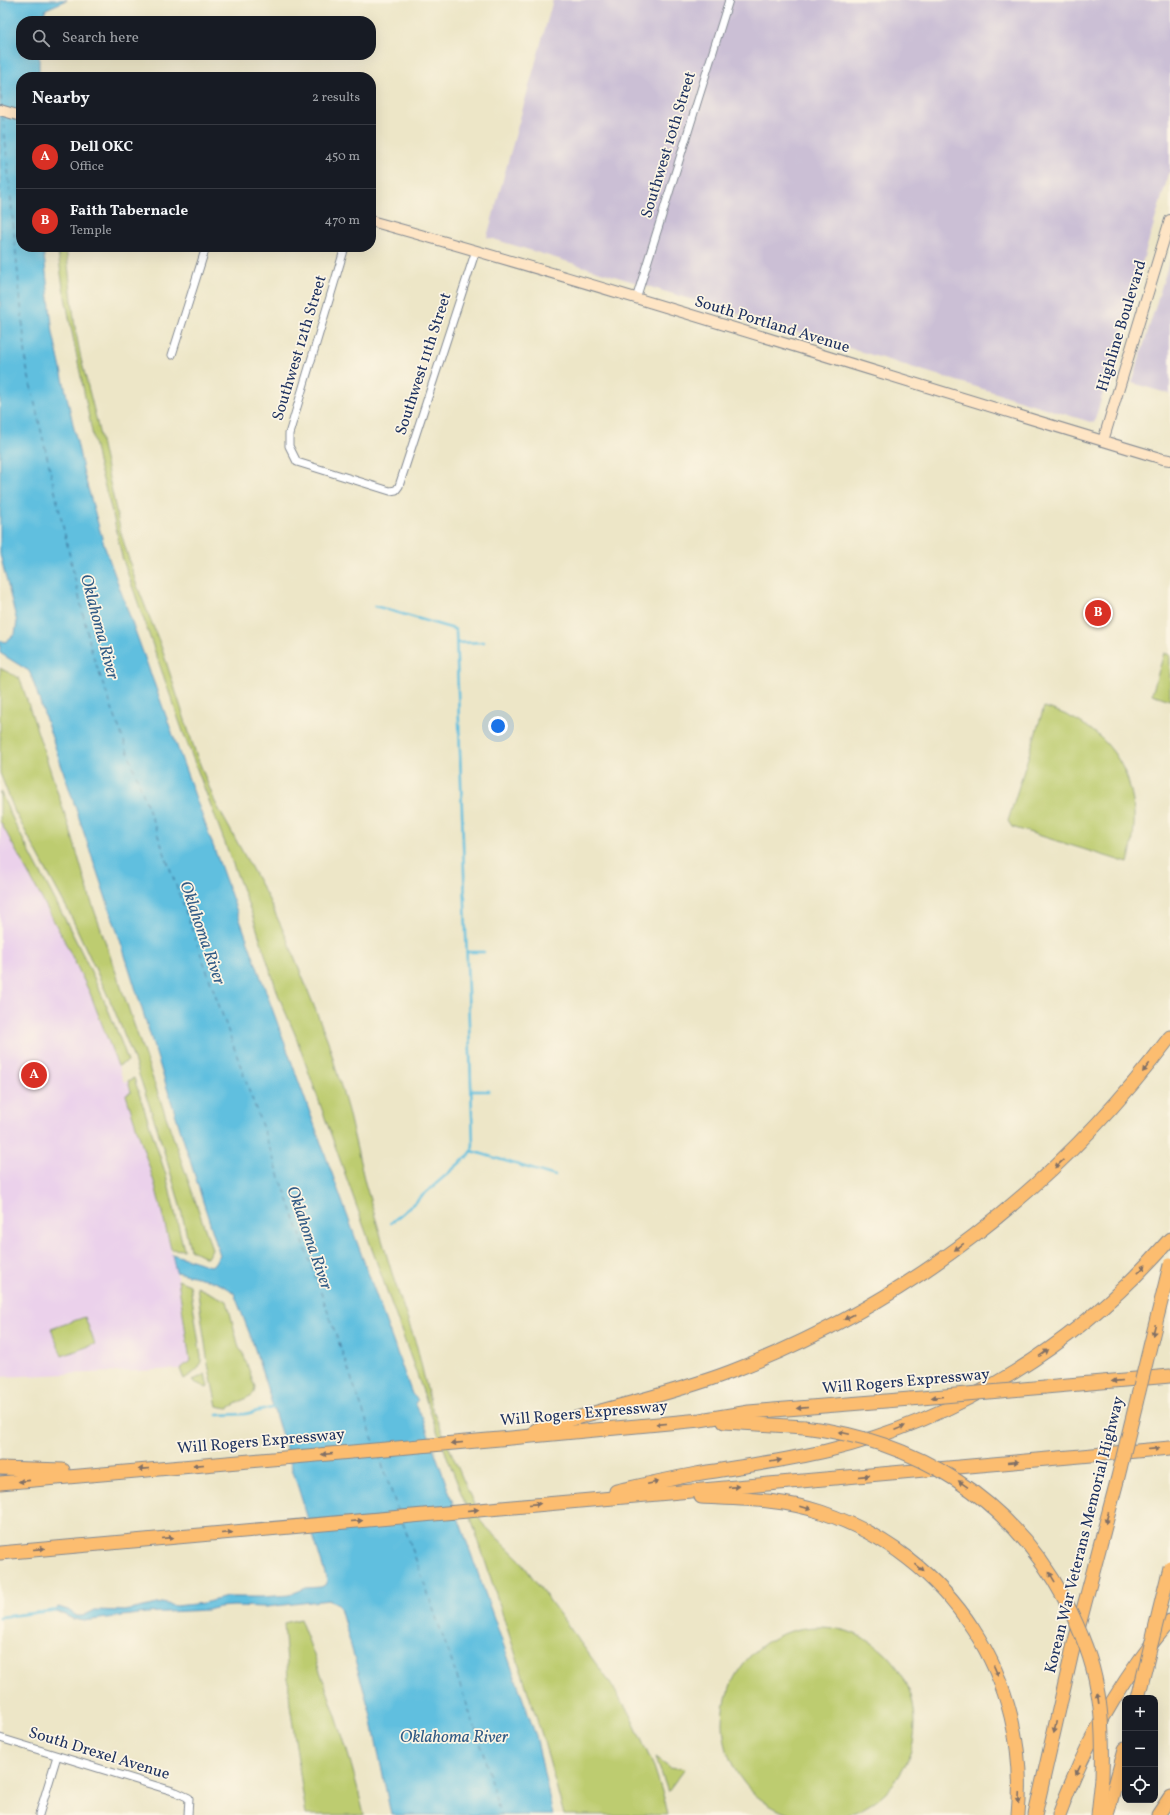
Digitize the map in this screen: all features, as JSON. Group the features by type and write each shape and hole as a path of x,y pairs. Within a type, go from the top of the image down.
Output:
{"highway":[{"path":"511,1438 584,1414 674,1391 729,1372 784,1350 871,1305 961,1246 1020,1199 1064,1159 1099,1123 1139,1077 1170,1037"},
{"path":"560,1502 696,1474 787,1460 827,1451 877,1436 924,1419 1011,1375 1062,1340 1122,1290 1170,1239"},
{"name":"Korean War Veterans Memorial Highway","path":"1035,1815 1073,1648 1170,1265"},
{"name":"Will Rogers Expressway","path":"0,1483 511,1438 700,1420 749,1412 1170,1376"},
{"path":"700,1420 827,1429 861,1437 896,1448 926,1462 970,1489 1015,1528 1050,1573 1076,1621 1087,1650 1097,1687 1100,1706 1102,1778 1098,1815"},
{"path":"0,1553 1170,1448"},
{"path":"0,1468 119,1472"},
{"path":"654,1495 767,1501 806,1508 843,1520 885,1542 922,1569 945,1592 969,1622 982,1642 1002,1684 1011,1714 1018,1752 1020,1783 1018,1815"},
{"path":"1139,1695 1170,1568"},
{"path":"1059,1815 1104,1715 1170,1621"},
{"path":"1108,1815 1122,1761"},
{"path":"1158,1815 1170,1798"}],"main road":[{"path":"0,110 16,115"},
{"name":"Highline Boulevard","path":"1103,441 1170,220"},
{"name":"South Portland Avenue","path":"376,222 476,250 1168,461"}],"street":[{"name":"Southwest 10th Street","path":"636,299 729,0"},
{"name":"Southwest 11th Street","path":"399,486 476,250"},
{"path":"172,354 204,252"},
{"name":"Southwest 12th Street","path":"344,252 289,434 289,446 297,462 390,491 396,490 399,486"},
{"name":"South Drexel Avenue","path":"0,1738 176,1792 189,1798 188,1815"},
{"path":"40,1815 57,1756"}],"shaded area":[{"path":"553,0 1170,0 1170,170 1094,423 487,237"},
{"path":"1170,259 1170,394 1132,383"},
{"path":"0,821 63,938 90,993 124,1082 128,1081 131,1092 126,1095 155,1185 178,1280 190,1361 180,1369 0,1377"}],"green space":[{"path":"58,252 67,252 75,327 81,359 96,418 121,533 136,583 161,646 196,754 215,802 268,898 288,941 328,1041 348,1111 365,1183 394,1280 417,1347 431,1406 482,1523 519,1559 608,1680 629,1713 654,1767 668,1815 564,1815 543,1738 473,1524 436,1428 295,1034 279,997 253,917 183,732 122,557 114,519 98,462 63,287"},
{"path":"1164,653 1170,655 1170,700 1152,694"},
{"path":"0,668 19,678 22,685 72,836 90,898 212,1249 207,1258 190,1249 179,1201 158,1131 131,1051 113,1007 70,914 15,812 0,773"},
{"path":"1044,707 1070,717 1092,730 1109,746 1122,766 1130,787 1134,811 1133,836 1128,863 1012,827 1008,821"},
{"path":"0,791 26,845 81,950 110,1013 128,1061 118,1066 90,993 63,938 0,821"},
{"path":"134,1078 166,1175 184,1250 171,1249 155,1185 126,1095 131,1092 128,1081"},
{"path":"178,1280 190,1285 201,1357 198,1368 194,1373 184,1379 180,1369 190,1361"},
{"path":"197,1287 227,1301 239,1348 243,1353 255,1387 252,1395 228,1408 217,1406 208,1364"},
{"path":"85,1317 95,1344 62,1356 51,1329"},
{"path":"205,1374 207,1388 192,1381"},
{"path":"300,1619 344,1740 364,1815 306,1815 290,1705 284,1623"},
{"path":"819,1627 838,1629 856,1634 872,1643 887,1655 899,1670 908,1686 915,1723 911,1751 899,1776 887,1791 872,1803 856,1812 842,1816 791,1815 774,1808 758,1797 745,1784 730,1760 725,1742 723,1723 725,1704 730,1686 739,1670 751,1655 766,1643 782,1634 800,1629"},
{"path":"656,1757 670,1767 685,1769 668,1792"}],"water":[{"name":"Oklahoma River","path":"0,0 67,0 46,9 43,16 16,16 16,60 39,60 39,72 16,72 16,252 44,252 53,333 84,474 104,545 412,1394 418,1400 415,1403 423,1419 536,1736 553,1815 391,1815 370,1712 341,1611 338,1605 334,1602 329,1600 266,1607 218,1607 207,1610 146,1613 84,1621 73,1619 56,1611 58,1607 68,1610 77,1616 83,1616 95,1610 125,1611 162,1603 176,1606 203,1603 227,1597 289,1595 306,1588 321,1587 325,1585 327,1580 252,1340 234,1293 215,1282 176,1272 172,1254 210,1266 213,1265 220,1255 122,946 32,678 29,671 0,653 0,640 5,642 15,634 17,622 0,554"}],"waterway":[{"path":"375,606 454,629 456,631 473,1144 472,1151 469,1155 391,1223"},
{"path":"457,643 484,642"},
{"path":"467,952 484,952"},
{"path":"472,1091 489,1091"},
{"path":"472,1151 555,1176"},
{"path":"217,1415 245,1414 276,1407"},
{"path":"0,1617 59,1610"}],"ferry route":[{"path":"0,87 2,106"},
{"path":"3,116 27,369 92,653 198,946 375,1445"},
{"path":"379,1455 398,1511"},
{"path":"403,1523 481,1745 500,1815"}],"place":[{"name":"Faith Tabernacle","path":"1098,613"},
{"name":"Dell OKC","path":"34,1075"}]}
